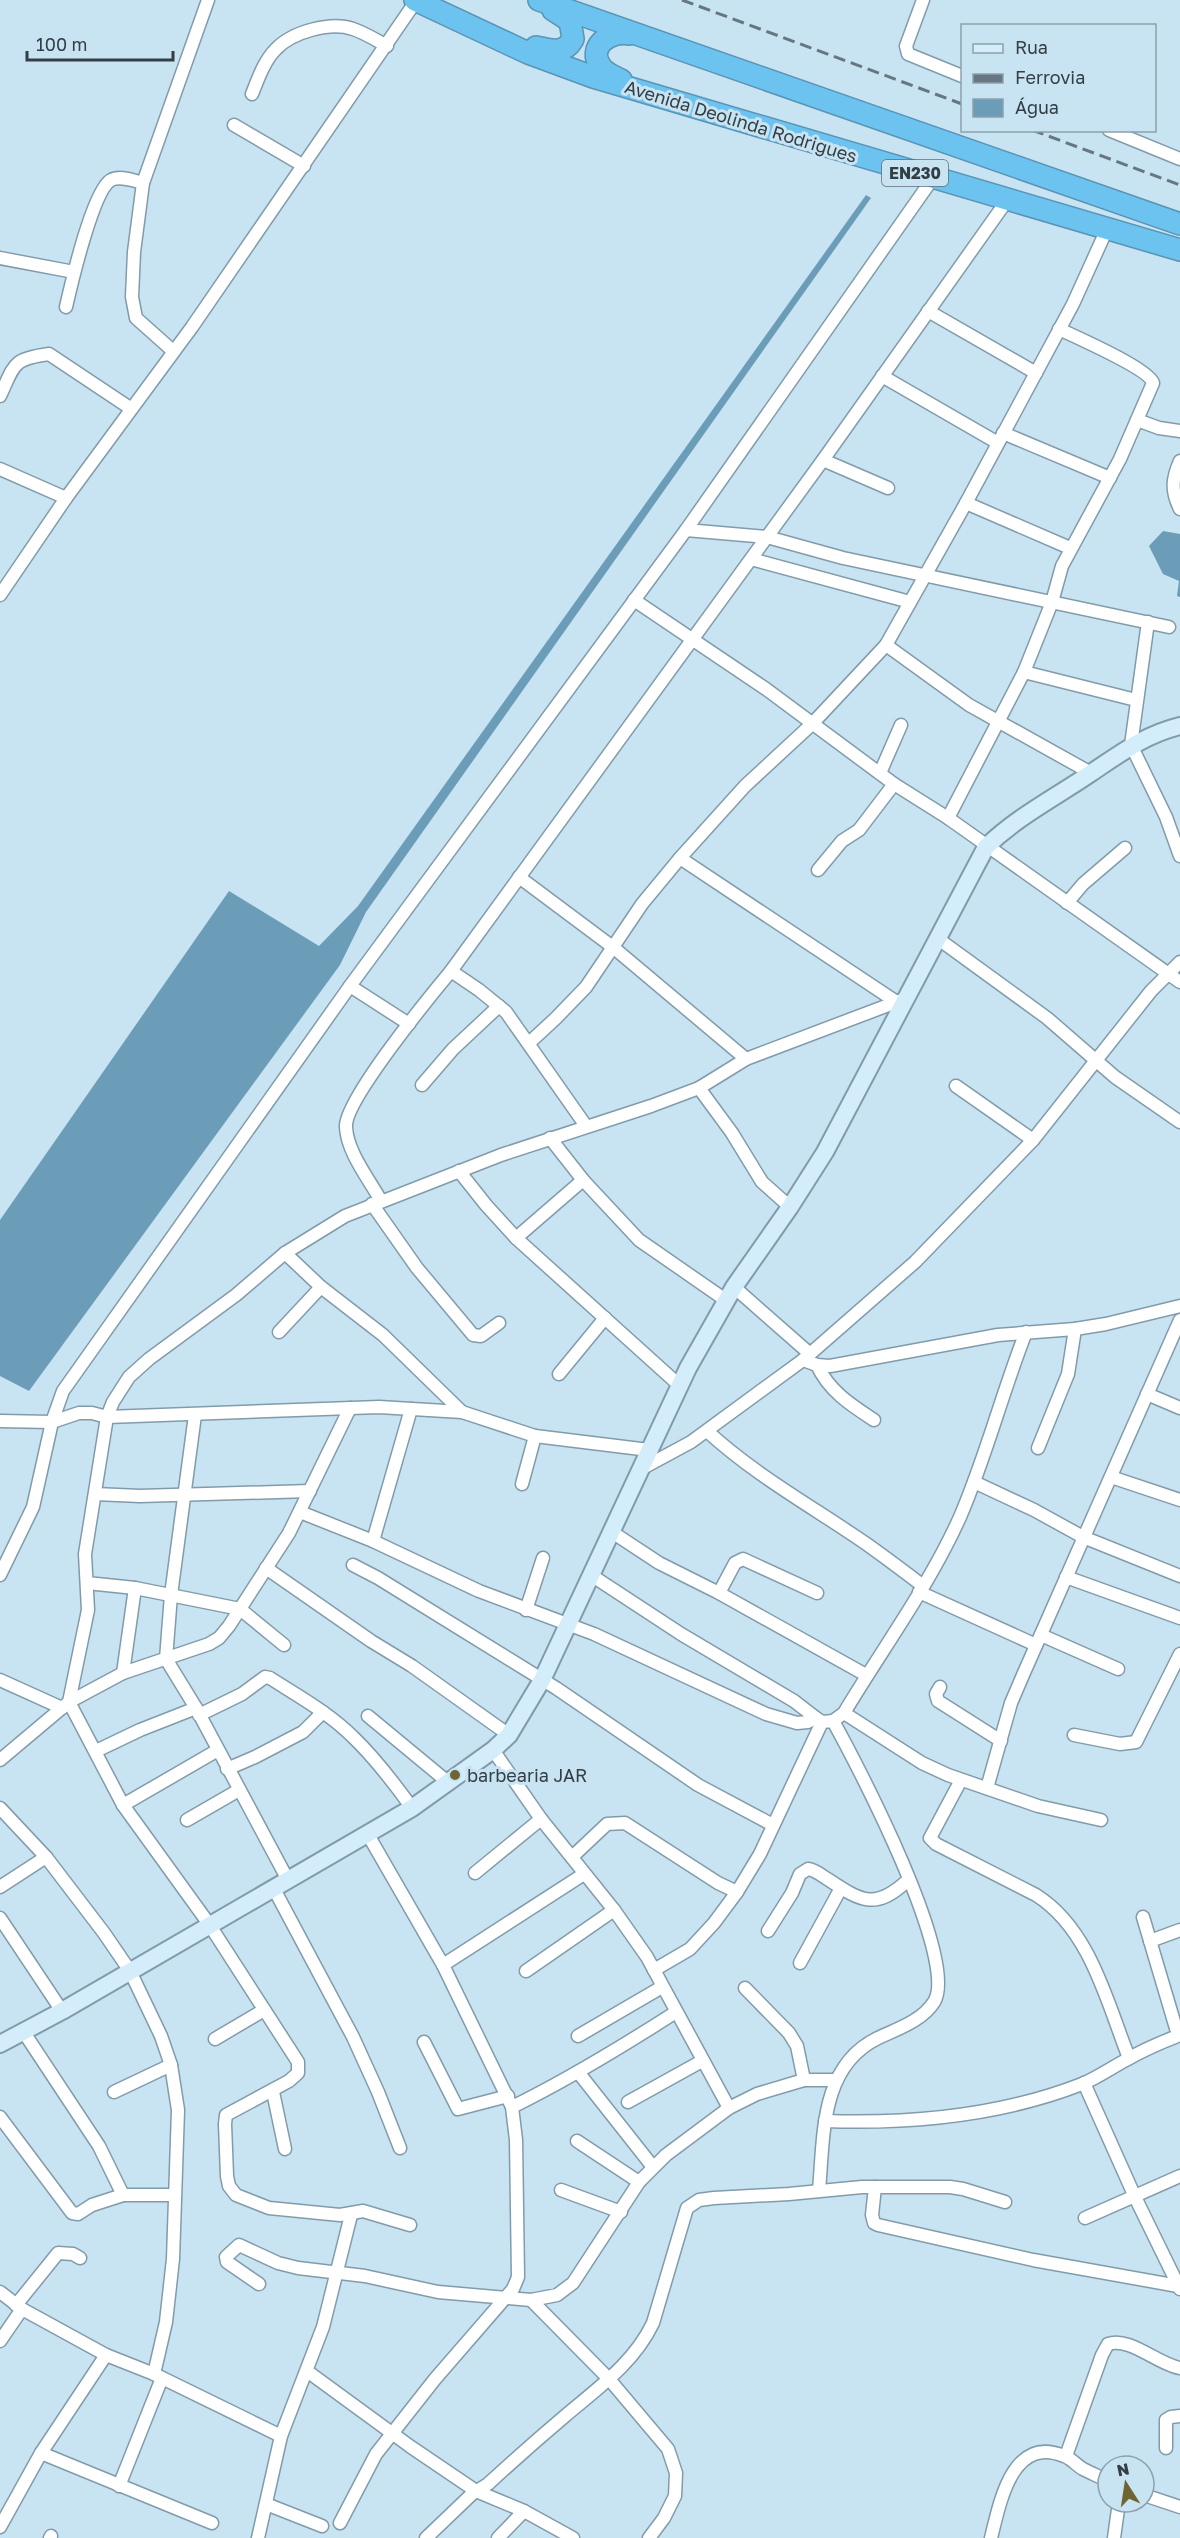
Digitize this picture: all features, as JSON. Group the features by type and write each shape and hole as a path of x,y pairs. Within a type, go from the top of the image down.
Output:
{"highway":[{"name":"Avenida Deolinda Rodrigues","path":"416,0 497,38 584,74 1180,250"},
{"path":"497,38 551,50 561,51 569,46 573,39 570,21 564,15 533,0"},
{"name":"EN230","path":"540,0 1180,224"},
{"path":"651,94 608,74 599,65 597,49 601,41 617,33 626,33 673,46"}],"street":[{"path":"173,351 136,318 132,308 134,252 143,183 208,0"},
{"path":"0,595 66,498 304,166 416,0"},
{"path":"923,0 906,46 908,54 961,75"},
{"path":"252,94 263,68 276,49 288,40 317,28 329,26 352,29 387,46"},
{"path":"234,125 304,166"},
{"path":"1114,132 1180,159"},
{"path":"66,307 84,237 106,184 117,178 143,183"},
{"path":"0,1575 33,1507 52,1422 63,1391 350,986 686,531 933,178"},
{"path":"499,1323 481,1336 473,1335 417,1268 376,1203 346,1135 345,1123 368,1082 409,1024 451,971 823,460 1008,199"},
{"path":"529,1043 586,987 642,904 680,858 745,786 812,724 886,645 1036,373 1091,267 1107,229"},
{"path":"0,258 74,272"},
{"path":"928,310 1036,373"},
{"path":"948,818 1024,672 1052,602 1062,566 1110,478 1137,420 1152,380 1123,360 1059,328"},
{"path":"0,396 14,366 19,361 26,357 49,354 130,408"},
{"path":"882,375 1001,438 1110,478"},
{"path":"1137,420 1159,428 1180,431"},
{"path":"823,460 888,488"},
{"path":"1180,461 1172,485 1174,497 1180,509"},
{"path":"0,469 66,498"},
{"path":"966,503 1070,548"},
{"path":"686,531 767,537 843,558 1169,627"},
{"path":"751,559 910,602"},
{"path":"634,600 766,689 894,784 948,818 1180,982"},
{"path":"1148,622 1131,745 1166,818 1180,856"},
{"path":"886,645 969,705 1091,773"},
{"path":"1024,672 1136,700"},
{"path":"880,773 901,725"},
{"path":"0,2044 62,2011 412,1808 493,1750 509,1735 542,1680 679,1385 730,1294 825,1152 901,1000 986,846 1013,823 1131,745 1179,729"},
{"path":"818,870 842,841 859,830 894,784"},
{"path":"1067,903 1083,884 1125,848"},
{"path":"680,858 901,1000"},
{"path":"519,877 614,948 746,1059"},
{"path":"937,938 1047,1018 1115,1077 1180,1122"},
{"path":"641,1469 707,1431 806,1356 915,1262 1033,1140 1167,973 1180,962"},
{"path":"451,971 500,1006 529,1043 586,1126"},
{"path":"350,986 409,1024"},
{"path":"66,1705 88,1610 85,1554 107,1417 113,1402 129,1377 149,1359 236,1295 285,1253 315,1232 376,1203 459,1171 699,1088 746,1059 901,1000"},
{"path":"422,1085 453,1048 500,1006"},
{"path":"956,1086 1033,1140"},
{"path":"699,1088 732,1133 762,1182 790,1207"},
{"path":"550,1138 583,1180 639,1240 730,1294 817,1365 821,1376 840,1397 874,1420"},
{"path":"459,1171 516,1238 679,1385"},
{"path":"516,1238 583,1180"},
{"path":"285,1253 321,1287 383,1335 462,1412"},
{"path":"279,1332 321,1287"},
{"path":"817,1365 830,1366 944,1343 1026,1332 1075,1329 1180,1306"},
{"path":"559,1374 605,1318"},
{"path":"987,1788 1011,1703 1180,1320"},
{"path":"1038,1448 1068,1374 1075,1329"},
{"path":"300,1512 373,1541 480,1592 568,1624 766,1714 797,1723 824,1720 844,1713 921,1589 959,1519 974,1482 1006,1382 1026,1332"},
{"path":"1147,1394 1180,1408"},
{"path":"0,1421 52,1422 67,1415 79,1413 92,1413 107,1417 350,1408 411,1409 462,1412 535,1436 649,1450"},
{"path":"0,1760 66,1705 123,1673 209,1644 219,1638 240,1609 300,1512 350,1408"},
{"path":"373,1541 411,1409"},
{"path":"195,1415 171,1595 166,1659 239,1790 378,2092 400,2148"},
{"path":"707,1431 733,1455 867,1545 921,1589 1039,1640 1118,1669"},
{"path":"522,1484 535,1436"},
{"path":"1111,1477 1180,1500"},
{"path":"974,1482 1034,1510 1083,1537 1180,1576"},
{"path":"95,1494 185,1495 310,1491"},
{"path":"612,1532 659,1563 719,1593 867,1675"},
{"path":"526,1610 543,1558"},
{"path":"719,1593 735,1563 743,1559 817,1593"},
{"path":"353,1565 378,1578 542,1680 698,1785 773,1825"},
{"path":"266,1568 371,1641 412,1666 509,1735"},
{"path":"591,1575 681,1634 824,1720 872,1793 936,1953 940,1979 934,2003 908,2024 875,2039 854,2052 835,2080 825,2121 819,2190"},
{"path":"1066,1577 1180,1618"},
{"path":"87,1583 135,1588 240,1609 284,1645"},
{"path":"123,1673 135,1588"},
{"path":"1074,1735 1120,1744 1136,1742 1180,1654"},
{"path":"96,1751 140,1730 242,1694 265,1677 323,1712 352,1736 384,1770 412,1808"},
{"path":"0,1680 66,1705 96,1751 123,1805 209,1924 296,2056 300,2068 290,2081 226,2115 229,2187 236,2195 269,2208 351,2215 363,2211 410,2224"},
{"path":"940,1687 936,1694 938,1701 1001,1741"},
{"path":"227,1769 264,1754 303,1732 323,1712"},
{"path":"844,1713 922,1763 960,1780 1038,1806 1101,1820"},
{"path":"368,1716 449,1783"},
{"path":"654,1970 690,1949 714,1923 737,1892 760,1854 824,1720"},
{"path":"123,1805 218,1750"},
{"path":"493,1750 541,1819 614,1910 654,1970 729,2108"},
{"path":"960,1780 930,1839 1036,1895 1049,1904 1069,1924 1094,1969 1129,2058"},
{"path":"187,1820 239,1790"},
{"path":"0,1808 46,1857 104,1933 129,1971 161,2036 171,2065 178,2110 173,2259 166,2322 158,2376 119,2486"},
{"path":"475,1873 541,1819"},
{"path":"572,1857 607,1824 624,1823 718,1883 737,1892"},
{"path":"340,2523 371,2463 435,2379 513,2289 518,2277 516,2140 510,2102 442,1965 367,1833"},
{"path":"0,1887 46,1857"},
{"path":"768,1931 803,1871 808,1869 855,1896 881,1900 894,1894 908,1880"},
{"path":"442,1965 584,1874"},
{"path":"800,1963 841,1888"},
{"path":"526,1971 614,1910"},
{"path":"825,2121 883,2123 936,2119 1044,2097 1084,2083 1129,2058 1179,2035 1143,1917"},
{"path":"0,1918 62,2011"},
{"path":"1150,1941 1180,1930"},
{"path":"578,2036 662,1988"},
{"path":"745,1988 789,2034 797,2046 804,2080"},
{"path":"215,2039 264,2010"},
{"path":"424,2042 456,2108 460,2109 510,2102 578,2072 676,2012"},
{"path":"23,2031 88,2129 110,2166 123,2194"},
{"path":"628,2102 702,2061"},
{"path":"114,2092 171,2065"},
{"path":"578,2072 653,2167"},
{"path":"259,2283 226,2262 226,2257 239,2245 278,2263 298,2268 338,2273 438,2292 506,2296 531,2300 557,2295 573,2283 639,2182 653,2167 729,2108 757,2094 804,2080 835,2080"},
{"path":"1084,2083 1135,2198 1179,2288"},
{"path":"273,2092 285,2149"},
{"path":"0,2118 72,2213 78,2214 92,2205 123,2194 174,2195"},
{"path":"577,2141 639,2182"},
{"path":"1085,2218 1135,2198 1180,2176"},
{"path":"875,2187 872,2215 874,2223 878,2225 919,2232 1033,2260 1179,2288"},
{"path":"426,2538 476,2491 488,2484 609,2379 634,2354 654,2323 689,2205 699,2200 714,2198 875,2187 957,2188 1005,2202"},
{"path":"561,2190 621,2212"},
{"path":"258,2538 281,2436 323,2327 351,2215"},
{"path":"0,2341 19,2307 58,2253 73,2253 80,2258"},
{"path":"0,2292 19,2307 106,2355 158,2376 281,2436"},
{"path":"531,2300 609,2379 656,2432 673,2459 676,2473 675,2496 669,2510 649,2538"},
{"path":"1066,2456 1108,2344 1117,2342 1128,2345 1180,2368"},
{"path":"0,2527 42,2453 106,2355"},
{"path":"307,2371 476,2491 524,2511 573,2538"},
{"path":"1166,2448 1166,2420 1180,2416"},
{"path":"991,2538 1011,2475 1021,2460 1037,2452 1049,2451 1066,2456 1081,2468 1096,2475"},
{"path":"42,2453 212,2523"},
{"path":"1156,2498 1180,2507"},
{"path":"266,2504 322,2526"},
{"path":"498,2538 524,2511"},
{"path":"1114,2538 1117,2514"}],"water":[{"path":"866,195 871,198 366,912 340,965 29,1391 0,1376 0,1220 229,891 319,946 358,906"},
{"path":"1163,531 1180,534 1180,597 1177,596 1179,581 1163,574 1149,546"}],"railway":[{"path":"682,0 961,104"},
{"path":"1037,132 1180,185"}],"place":[{"name":"barbearia JAR","path":"455,1775"}]}
